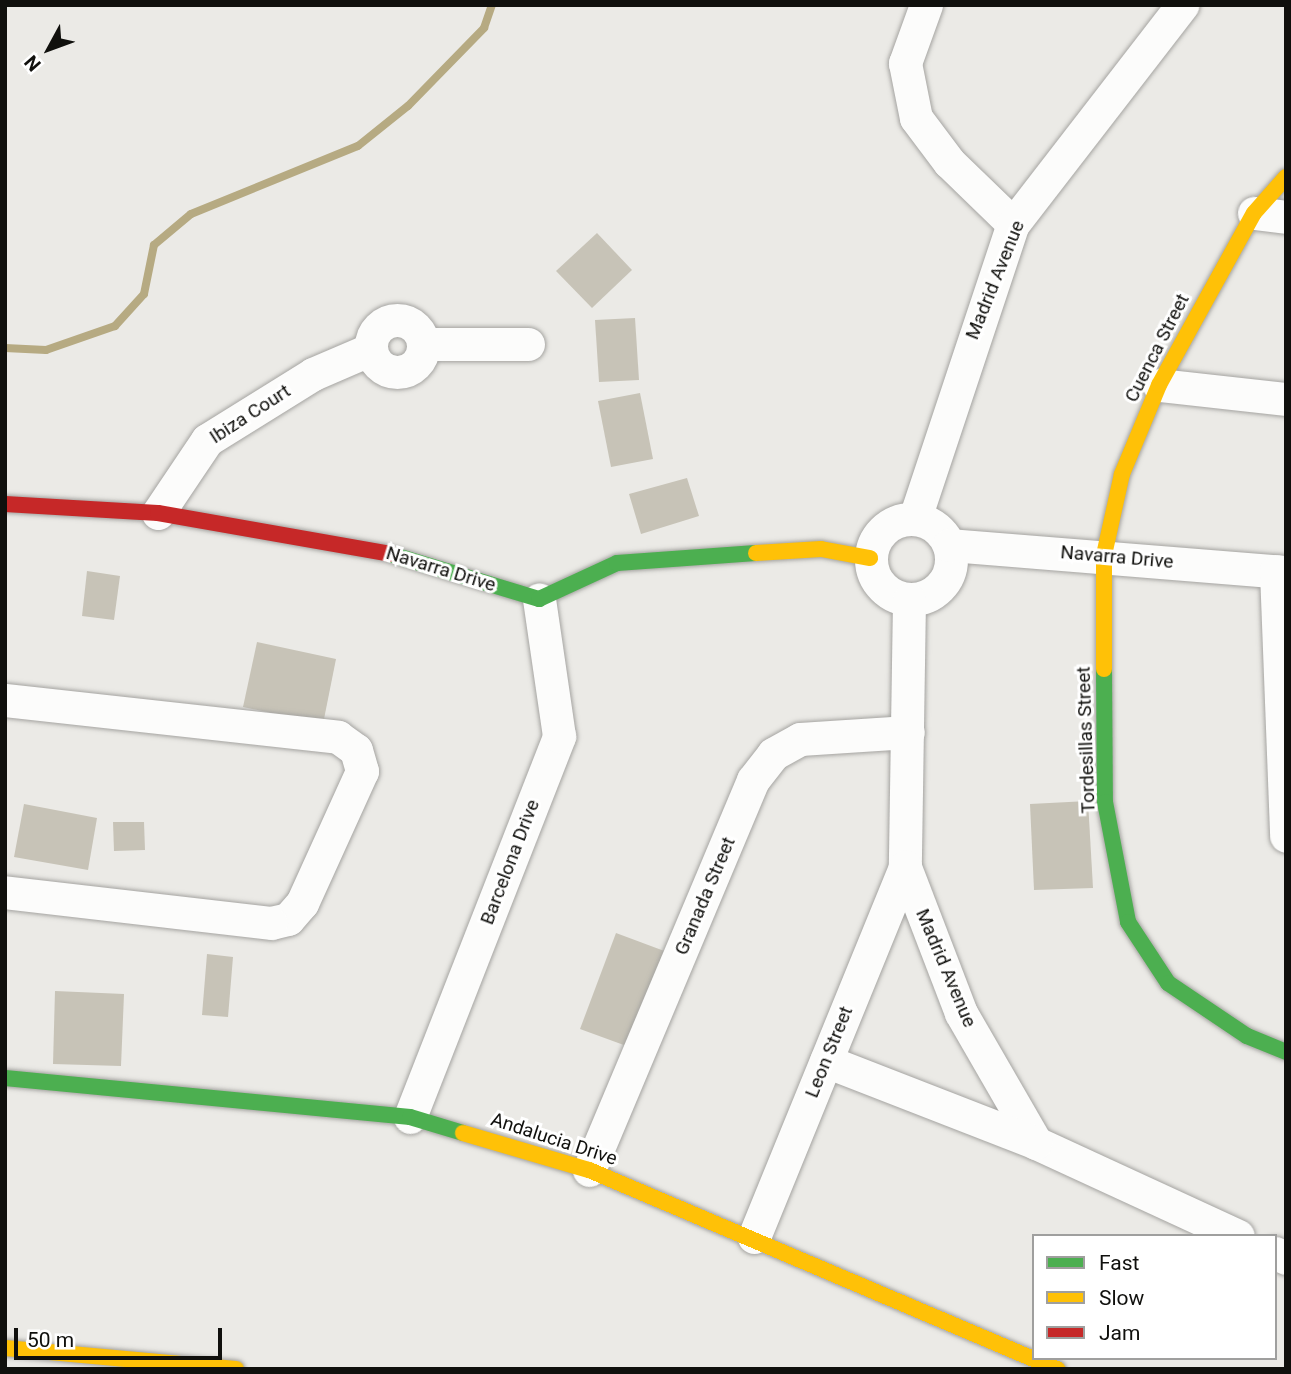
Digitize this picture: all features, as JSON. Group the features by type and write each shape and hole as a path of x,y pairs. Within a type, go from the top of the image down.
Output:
{"street":[{"path":"926,5 905,63 916,118 949,162 1013,224"},
{"name":"Madrid Avenue","path":"915,518 1013,224 1182,5"},
{"name":"Cuenca Street","path":"1104,555 1122,474 1159,385 1270,215 1286,177"},
{"name":"Ibiza Court","path":"158,513 206,440 313,374 370,349 374,333 394,320 417,328 424,344 528,344"},
{"path":"1159,385 1286,399"},
{"name":"Navarra Drive","path":"5,504 158,513 369,548 539,599"},
{"path":"915,518 936,527 949,545 944,583 909,600 886,591 870,558 889,524 915,518"},
{"name":"Navarra Drive","path":"949,545 1104,555 1281,572"},
{"path":"539,599 617,563 821,549 870,558"},
{"name":"Tordesillas Street","path":"1104,555 1105,802 1128,922 1168,983 1247,1036 1286,1052"},
{"path":"1281,572 1286,836"},
{"name":"Barcelona Drive","path":"410,1117 559,736 539,599"},
{"name":"Madrid Avenue","path":"909,600 905,867 961,1013 1036,1143"},
{"path":"5,700 338,737 356,750 362,771 302,903 288,919 271,923 5,892"},
{"name":"Granada Street","path":"589,1170 753,780 773,754 800,739 908,732"},
{"name":"Leon Street","path":"754,1237 905,867"},
{"path":"826,1061 1036,1143 1234,1234"},
{"name":"Andalucia Drive","path":"5,1078 410,1117 589,1170 754,1237 1032,1358"},
{"path":"5,1348 236,1369"},
{"name":"Andalucia Drive","path":"1036,1360 1057,1369"}],"building":[{"path":"597,233 632,270 592,308 556,271"},
{"path":"635,318 639,380 599,382 595,320"},
{"path":"640,393 653,459 611,467 598,401"},
{"path":"687,478 699,516 641,534 629,494"},
{"path":"87,571 120,576 114,620 82,616"},
{"path":"257,642 336,659 323,724 243,707"},
{"path":"1088,801 1093,888 1034,890 1030,804"},
{"path":"24,804 97,818 88,870 14,857"},
{"path":"113,822 144,822 145,850 114,851"},
{"path":"616,933 667,952 632,1048 580,1029"},
{"path":"207,954 233,957 228,1017 202,1015"},
{"path":"55,991 124,994 121,1066 53,1064"}],"waterway":[{"path":"5,348 46,350 115,326 144,294 154,245 191,214 358,146 408,106 484,28 492,5"}],"traffic: fast":[{"path":"390,554 539,599 617,563 756,553"},
{"path":"1104,669 1105,802 1128,922 1168,983 1247,1036 1286,1052"},
{"path":"5,1078 410,1117 463,1133"}],"traffic: slow":[{"path":"1104,669 1104,555 1122,474 1159,385 1254,213 1286,177"},
{"path":"756,553 821,549 870,558"},
{"path":"463,1133 589,1170 1032,1358"},
{"path":"5,1348 236,1369"},
{"path":"1036,1360 1057,1369"}],"traffic: jam":[{"path":"5,504 158,513 390,554"}]}
